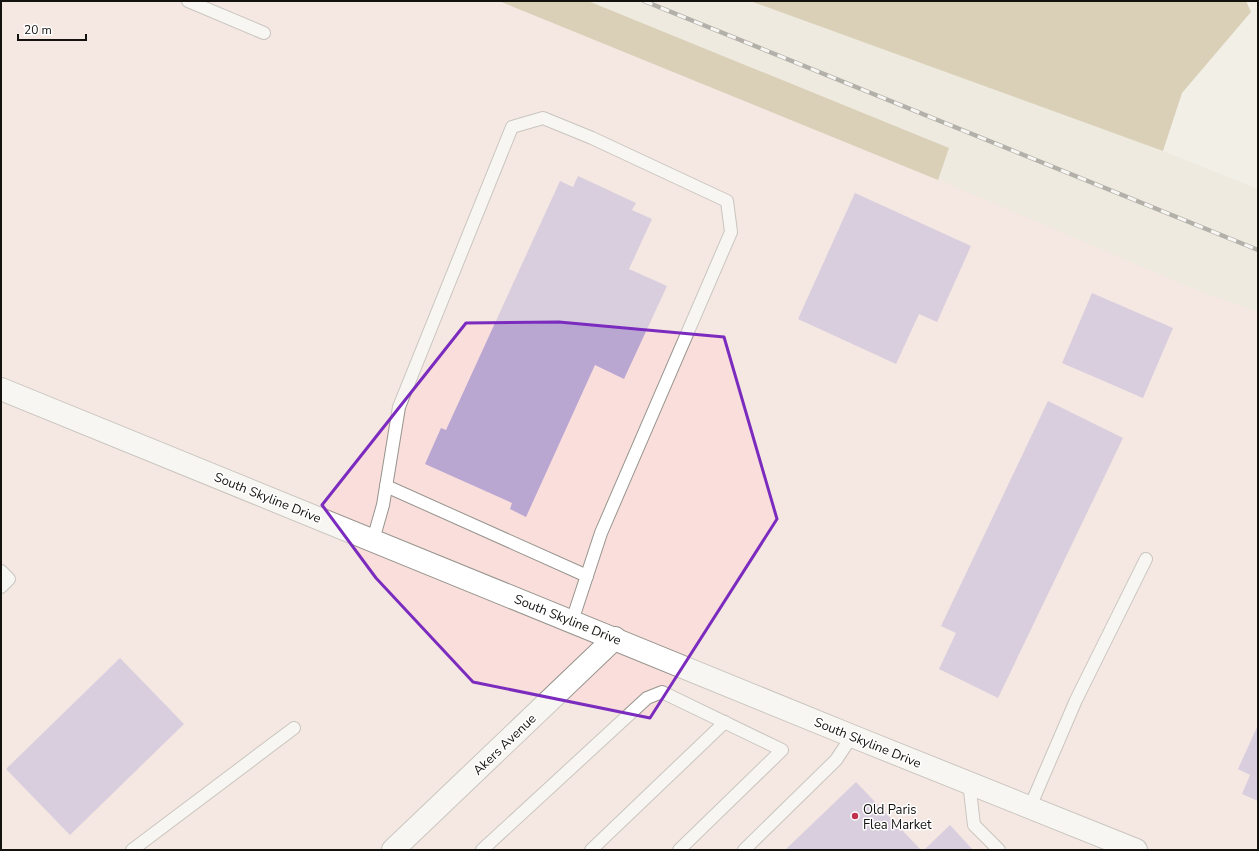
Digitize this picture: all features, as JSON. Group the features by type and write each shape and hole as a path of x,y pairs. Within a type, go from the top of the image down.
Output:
{"street":[{"name":"South Skyline Drive","path":"1,389 615,638 852,736 1136,850"},
{"name":"Akers Avenue","path":"393,850 615,638"}],"lane":[{"path":"188,1 264,33"},
{"path":"373,540 386,486 399,407 512,127 543,118 592,138 727,201 731,232 604,526 572,621"},
{"path":"386,486 586,576"},
{"path":"1030,807 1076,700 1146,559"},
{"path":"1,571 9,579 1,587"},
{"path":"482,850 647,698 662,692 782,750 679,850"},
{"path":"592,850 725,722"},
{"path":"132,850 294,728"},
{"path":"744,850 836,760 852,736"},
{"path":"969,782 974,825 999,850"}],"highlighted area":[{"path":"559,322 724,337 777,519 650,718 473,682 376,578 322,505 466,323"}],"shaded area":[{"path":"1,1 508,1 715,84 1201,292 1258,312 1258,850 1,850"},
{"path":"499,1 588,1 949,148 938,180"},
{"path":"528,1 750,1 1163,151 1258,189 1258,312 1201,292 938,180"},
{"path":"750,1 1246,1 1251,12 1182,93 1163,151"}],"building":[{"path":"578,176 636,203 632,210 652,219 629,269 667,286 624,379 595,365 526,517 510,509 512,503 425,464 441,428 446,430 560,181 573,187"},
{"path":"855,193 971,246 937,322 919,314 896,364 798,319"},
{"path":"1092,293 1173,328 1143,398 1062,363"},
{"path":"1048,401 1123,438 998,698 939,669 956,633 941,626"},
{"path":"120,658 184,724 70,835 6,769"},
{"path":"1258,725 1258,801 1242,794 1250,775 1238,769"},
{"name":"Old Paris Flea Market","path":"856,782 921,850 785,850"},
{"name":"Old Paris Flea Market","path":"950,825 973,850 924,850"}],"railway":[{"path":"644,1 1258,250"}],"place":[{"name":"Old Paris Flea Market","path":"855,816"}]}
